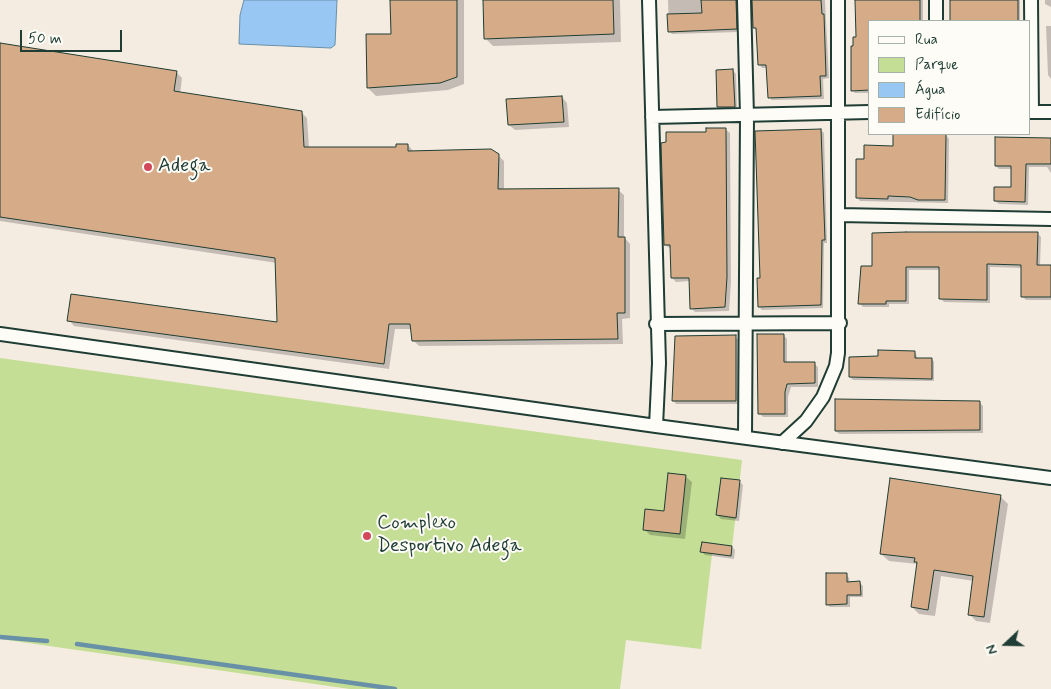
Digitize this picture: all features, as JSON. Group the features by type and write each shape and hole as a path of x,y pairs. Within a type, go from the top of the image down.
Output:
{"street":[{"path":"649,0 656,324 659,364 656,426"},
{"path":"744,0 747,116 745,437"},
{"path":"782,442 806,421 823,397 836,366 840,324 837,112 838,0"},
{"path":"936,0 936,20"},
{"path":"1031,0 1031,112 1051,112"},
{"path":"652,117 868,112"},
{"path":"839,216 1051,219"},
{"path":"656,324 840,324"},
{"path":"0,334 656,426 1051,478"}],"green space":[{"name":"Complexo Desportivo Adega","path":"0,358 742,460 731,556 712,554 701,649 626,640 620,689 350,689 0,639"}],"water":[{"path":"244,0 337,0 335,45 331,48 239,44 240,15"}],"building":[{"path":"390,0 457,0 457,77 440,83 367,88 366,34 391,34"},
{"path":"483,0 613,0 614,34 484,39"},
{"path":"701,0 736,0 737,29 668,32 667,14 702,13"},
{"path":"752,0 821,0 822,14 824,14 826,76 820,76 821,96 768,98 766,65 758,65 756,28 753,28"},
{"path":"855,0 920,0 920,20 868,20 868,90 851,91 851,46 853,46 853,37 856,37"},
{"path":"950,0 1018,0 1018,20 950,20"},
{"path":"0,43 177,71 174,91 302,111 304,147 396,147 396,144 408,144 408,151 491,149 499,154 498,189 619,188 618,237 625,237 625,313 617,313 618,339 412,341 410,324 389,324 384,364 67,321 71,294 277,322 275,258 0,217"},
{"path":"733,69 735,107 717,107 716,70"},
{"path":"562,96 564,122 508,125 506,99"},
{"path":"706,128 726,128 727,277 725,307 690,309 689,278 671,278 670,245 664,245 661,143 666,142 666,132 706,132"},
{"path":"821,129 825,240 822,240 821,305 758,307 757,278 760,278 755,131"},
{"path":"893,135 946,135 945,200 918,200 910,197 888,196 888,199 856,198 856,159 864,159 864,145 893,146"},
{"path":"995,137 1051,138 1051,164 1026,164 1025,202 994,201 994,187 1011,187 1011,166 995,166"},
{"path":"1038,232 1037,265 1051,265 1051,297 1021,297 1021,265 987,264 987,300 939,299 939,267 906,267 906,301 886,301 886,304 858,304 861,266 872,266 872,233"},
{"path":"757,334 784,334 784,362 815,362 815,383 787,384 785,414 758,414"},
{"path":"736,335 736,401 672,401 675,336"},
{"path":"878,350 915,351 915,358 932,358 932,379 849,377 849,357 878,356"},
{"path":"835,399 980,401 980,430 835,431"},
{"path":"668,473 686,475 680,534 643,530 645,509 664,511"},
{"path":"721,478 740,480 736,518 716,515"},
{"path":"890,478 1001,495 984,617 968,615 973,576 934,570 928,610 911,607 917,562 914,562 915,558 880,554"},
{"path":"702,542 732,546 731,556 700,552"},
{"path":"826,573 847,573 847,582 860,581 861,595 847,595 847,604 826,605"}],"waterway":[{"path":"0,637 47,641"},
{"path":"77,644 395,689"}],"place":[{"name":"Adega","path":"148,167"},
{"name":"Complexo Desportivo Adega","path":"367,536"}]}
